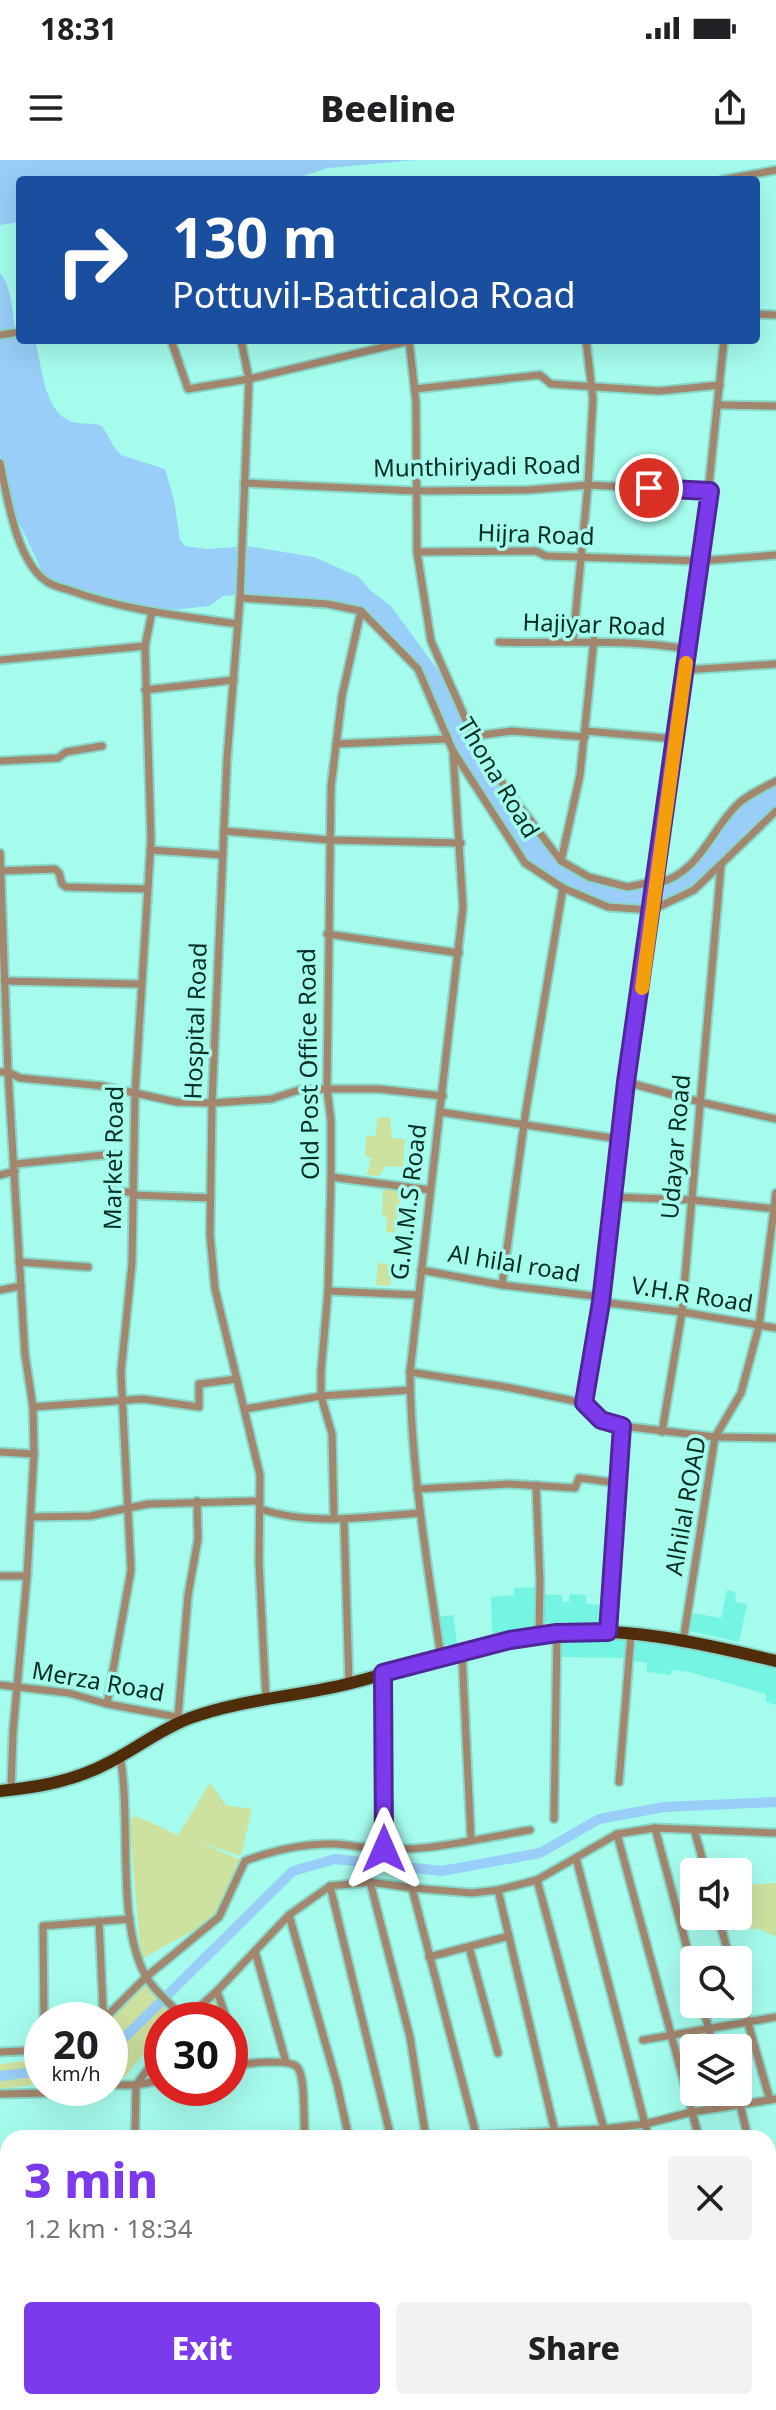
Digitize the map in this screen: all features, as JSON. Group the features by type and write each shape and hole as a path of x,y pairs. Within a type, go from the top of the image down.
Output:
{"highway":[{"path":"6,1791 59,1784 86,1774 183,1718 349,1683 441,1657 539,1635 631,1634 738,1651 776,1661"}],"street":[{"path":"749,176 776,170"},
{"path":"172,344 188,389 249,379 396,344"},
{"name":"Hospital Road","path":"242,344 249,379 240,598 224,831 212,1103 210,1235 215,1289 260,1475 259,1562 266,1700"},
{"path":"409,344 415,389 417,552 431,641 482,756 561,861 589,877 628,887 668,881 695,861 740,801 776,781"},
{"path":"573,641 593,399 589,387 586,344"},
{"name":"Al hilal road","path":"584,1403 601,1300 626,1082 701,561 724,344"},
{"path":"415,389 540,375 551,384 659,391 720,385"},
{"path":"718,405 776,406"},
{"path":"0,463 12,519 31,565 47,582 85,596 152,612 238,624"},
{"name":"Munthiriyadi Road","path":"244,483 415,491 528,490 588,485 710,491"},
{"name":"Hijra Road","path":"417,552 536,551 546,556 701,561 776,555"},
{"path":"240,598 328,604 361,611"},
{"name":"Thona Road","path":"361,611 418,669 453,751 525,863 563,888 608,907 652,910 694,890 776,811"},
{"name":"Old Post Office Road","path":"334,1519 332,1434 321,1396 331,1177 331,1121 327,1089 329,840 331,787 342,696 361,611"},
{"name":"Market Road","path":"107,1704 131,1570 121,1372 132,1263 135,1094 150,850 145,646 152,612"},
{"path":"561,861 580,775 594,640"},
{"name":"Hajiyar Road","path":"499,642 594,640 687,649"},
{"path":"0,660 145,646"},
{"path":"685,670 776,664"},
{"path":"145,690 234,680"},
{"path":"474,736 512,731 676,739"},
{"path":"336,744 448,739"},
{"path":"0,761 60,756 66,752 102,746"},
{"name":"G.M.M.S Road","path":"441,1657 410,1425 410,1372 463,907 453,751"},
{"path":"224,831 329,840 461,843"},
{"path":"150,850 223,855"},
{"path":"0,853 4,1072 15,1168 25,1355 33,1407 34,1454 18,1688 6,1791"},
{"name":"Udayar Road","path":"662,1432 682,1312 721,864"},
{"path":"0,871 55,869 66,887 147,889"},
{"path":"502,1285 524,1126 563,888"},
{"path":"327,934 459,953"},
{"path":"4,981 140,984"},
{"path":"4,1072 20,1078 103,1086 176,1102 271,1099 299,1090 327,1089 379,1089 443,1096"},
{"path":"626,1082 776,1119"},
{"path":"440,1112 619,1139"},
{"path":"0,1175 15,1168 113,1154 111,1192 211,1198"},
{"path":"331,1177 430,1190"},
{"name":"Alhilal ROAD","path":"683,1642 715,1437 741,1393 759,1326 776,1193"},
{"path":"612,1197 775,1208"},
{"path":"19,1262 88,1267"},
{"name":"Al hilal road","path":"421,1270 601,1300"},
{"path":"0,1290 21,1286"},
{"path":"328,1291 418,1295"},
{"name":"V.H.R Road","path":"601,1300 776,1328"},
{"path":"410,1372 584,1403 601,1420 622,1426 715,1437 776,1438"},
{"path":"33,1407 143,1399 199,1407 199,1384 237,1379"},
{"path":"245,1409 321,1396 410,1390"},
{"path":"608,1632 622,1426"},
{"path":"0,1452 34,1454"},
{"path":"417,1489 509,1484 575,1488 579,1478 618,1483"},
{"path":"536,1485 539,1635"},
{"path":"183,1718 188,1595 198,1539 197,1501"},
{"path":"31,1517 90,1516 127,1508 197,1501 260,1505 288,1518 344,1519 420,1513"},
{"path":"344,1519 349,1683"},
{"path":"0,1576 27,1576"},
{"path":"554,1819 557,1633"},
{"path":"619,1782 631,1634"},
{"path":"462,1652 471,1840"},
{"path":"383,1673 384,1849"},
{"name":"Merza Road","path":"0,1685 69,1693 107,1704 183,1718"},
{"path":"120,1756 124,1780 130,1919 135,1947 148,1980 168,2002"},
{"path":"655,1828 687,1946"},
{"path":"203,2002 289,1915 330,1886 370,1882 472,1893 498,1890 537,1880 617,1834 655,1828 776,1833"},
{"path":"694,1829 702,1858"},
{"path":"124,2002 219,1917 245,1861 309,1844 384,1849 447,1846 530,1830"},
{"path":"617,1834 697,2130"},
{"path":"576,1858 647,2130"},
{"path":"537,1880 604,2129"},
{"path":"370,1882 410,2037 424,2130"},
{"path":"330,1886 389,2130"},
{"path":"412,1888 475,2130"},
{"path":"498,1890 555,2130"},
{"path":"289,1915 347,2130"},
{"path":"44,2002 43,1926 130,1919"},
{"path":"99,1921 103,2002"},
{"path":"429,1957 509,1936"},
{"path":"469,1947 498,2053"},
{"path":"255,1951 286,2062"},
{"path":"217,1991 221,2002"},
{"path":"643,2040 776,2017"},
{"path":"706,2018 710,2034"},
{"path":"746,2018 773,2099 752,2102"},
{"path":"0,2052 24,2051"},
{"path":"248,2064 286,2062 296,2066 299,2070 304,2130"},
{"path":"135,2130 136,2085 144,2074"},
{"path":"128,2085 144,2083"},
{"path":"0,2094 24,2094"},
{"path":"588,2130 645,2124 724,2106"},
{"path":"740,2106 746,2130"}],"shaded area":[{"path":"390,1117 392,1138 405,1139 403,1167 386,1166 379,1176 367,1175 371,1158 365,1156 366,1136 375,1136 378,1118"},
{"path":"383,1188 401,1191 395,1233 386,1232 387,1218 382,1215"},
{"path":"378,1263 392,1264 390,1286 376,1285"},
{"path":"539,1587 542,1594 562,1595 562,1602 569,1602 570,1594 586,1595 586,1604 608,1605 606,1628 542,1624 542,1630 492,1633 491,1597 514,1595 514,1588"},
{"path":"727,1590 736,1592 735,1602 747,1604 739,1642 689,1631 693,1613 721,1618"},
{"path":"453,1615 457,1644 441,1646 437,1617"},
{"path":"560,1638 627,1638 626,1658 559,1657"},
{"path":"634,1639 776,1667 776,1705 766,1702 766,1694 689,1672 671,1670 671,1675 647,1672 647,1663 632,1661"},
{"path":"210,1783 226,1805 252,1809 241,1856 201,1843 241,1860 219,1917 141,1959 129,1820 136,1816 178,1835"},
{"path":"776,1883 776,1937 760,1929 752,1929 752,1885"},
{"path":"146,1983 160,2002 144,2002 144,2054 128,2073 128,2002"},
{"path":"24,2061 24,2086 0,2089 0,2064"}],"water":[{"path":"0,160 416,160 328,168 303,176 16,176 16,223 0,225"},
{"path":"0,273 9,292 15,328 0,332"},
{"path":"16,333 16,344 36,344 49,397 61,415 70,421 102,426 121,455 165,469 180,540 185,546 207,549 237,547 236,595 223,596 209,606 173,610 85,596 47,582 16,516 0,454 0,338"},
{"path":"246,546 314,557 359,577 390,605 438,670 474,736 476,758 500,780 551,854 589,877 638,889 668,881 703,854 731,811 776,781 776,811 694,890 648,910 611,907 563,888 528,865 471,772 453,751 426,679 361,611 255,599 246,594"}],"waterway":[{"path":"128,2034 293,1871 335,1859 442,1871 540,1853 599,1819 664,1807 776,1802"},
{"path":"0,2076 24,2073"}],"slow traffic":[{"path":"642,988 686,663"}],"route":[{"path":"384,1849 383,1673 510,1640 557,1633 608,1632 622,1426 601,1420 584,1403 601,1302 626,1082 710,491 649,488"}]}
